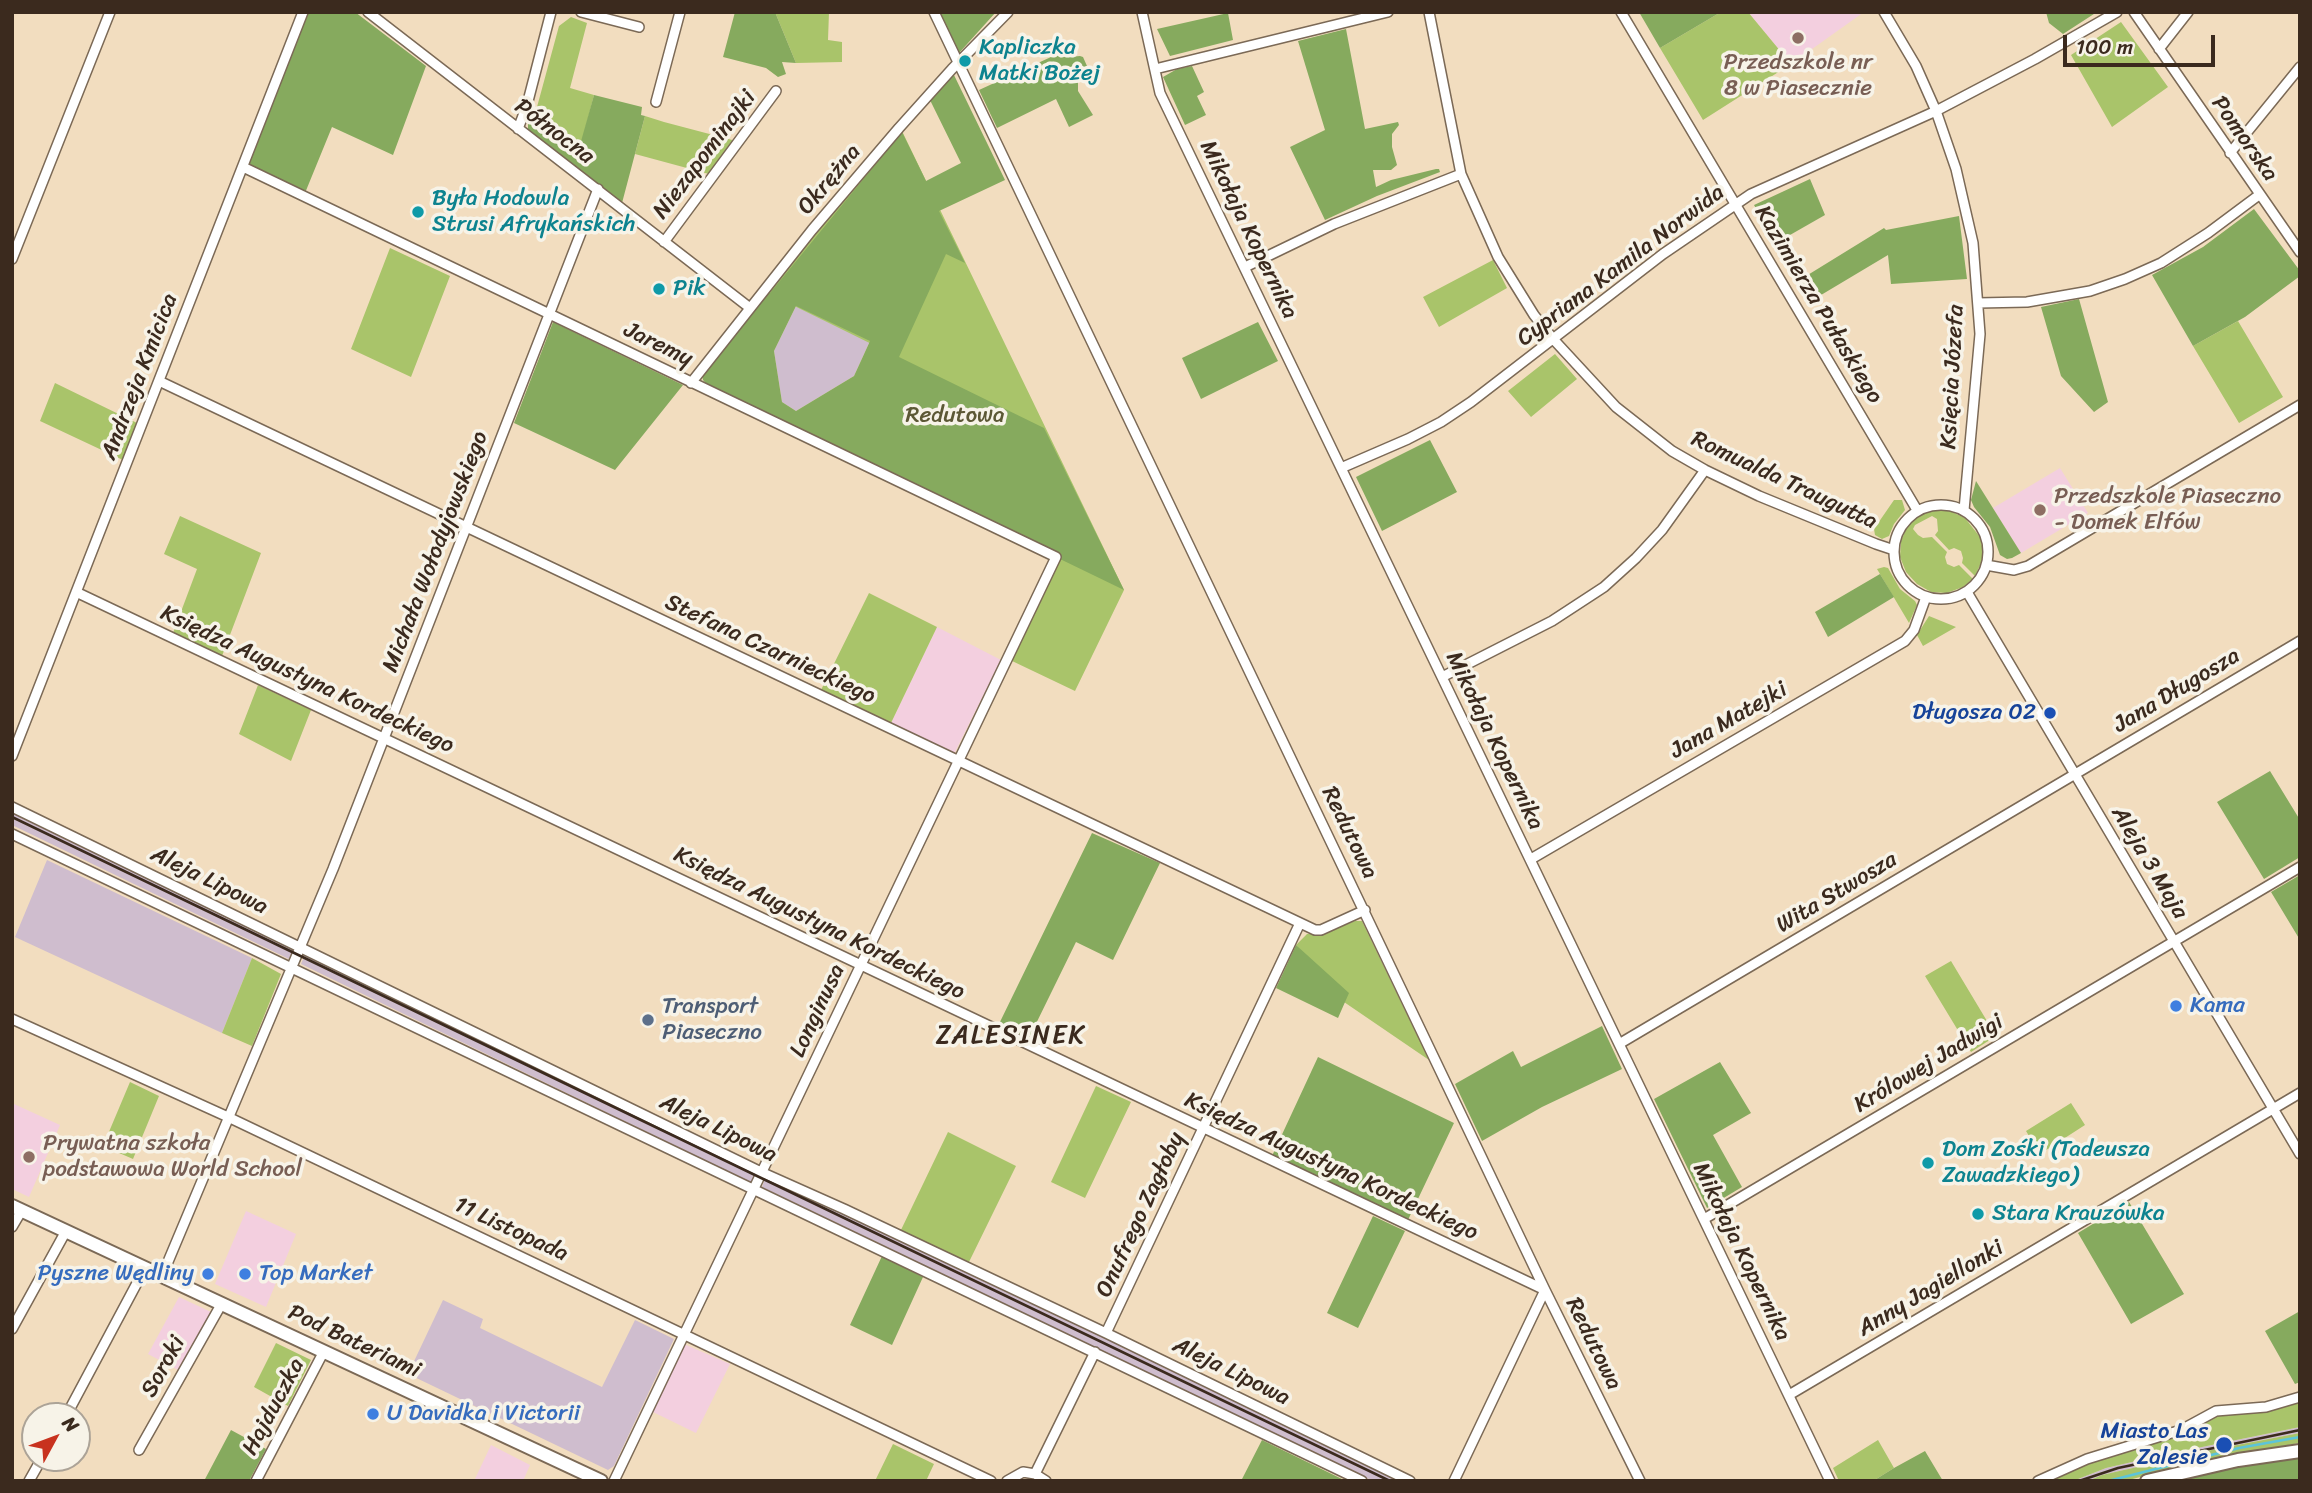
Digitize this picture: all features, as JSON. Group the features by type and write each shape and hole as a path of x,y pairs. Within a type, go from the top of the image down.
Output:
{"street":[{"path":"12,259 110,12"},
{"name":"Andrzeja Kmicica","path":"12,756 303,12"},
{"name":"Północna","path":"368,12 750,308"},
{"path":"518,129 527,105 551,12"},
{"path":"581,12 639,27"},
{"path":"656,103 680,12"},
{"name":"Redutowa","path":"934,12 1545,1290 1640,1481"},
{"name":"Okrężna","path":"691,383 899,128 1008,12"},
{"name":"Mikołaja Kopernika","path":"1142,12 1160,93 1830,1481"},
{"path":"1154,69 1388,12"},
{"name":"Romualda Traugutta","path":"1429,12 1461,174 1498,257 1534,315 1554,340 1633,423 1672,451 1759,496 1894,550"},
{"name":"Kazimierza Pułaskiego","path":"1621,12 1917,510"},
{"name":"Księcia Józefa","path":"1884,12 1916,66 1936,111 1966,206 1973,243 1979,334 1964,510"},
{"name":"Cypriana Kamila Norwida","path":"1341,468 1441,422 1471,402 1663,254 1751,194 1936,111 2035,60 2116,12"},
{"name":"Pomorska","path":"2134,12 2300,252"},
{"path":"2159,49 2188,12"},
{"path":"2230,153 2300,67"},
{"name":"Niezapominajki","path":"664,242 776,91"},
{"name":"Jaremy","path":"243,167 1056,556"},
{"path":"1245,267 1334,225 1461,174"},
{"name":"Michała Wołodyjowskiego","path":"162,1276 300,947 598,189"},
{"path":"1978,303 2027,302 2090,291 2125,279 2161,263 2208,233 2259,195"},
{"name":"Stefana Czarnieckiego","path":"159,381 1318,931 1365,910"},
{"path":"1986,565 2014,570 2028,566 2300,405"},
{"path":"1442,677 1552,621 1604,587 1662,530 1705,470"},
{"path":"1932,506 1964,510 1976,521 1986,538 1986,565 1977,582 1966,592 1951,597 1926,597 1912,589 1902,578 1896,564 1896,537 1904,522 1917,510 1932,506"},
{"name":"Longinusa","path":"614,1481 1056,556"},
{"name":"Księdza Augustyna Kordeckiego","path":"76,592 1545,1290"},
{"name":"Aleja 3 Maja","path":"1966,592 2300,1154"},
{"name":"Jana Matejki","path":"1531,859 1905,640 1914,630 1926,597"},
{"name":"Jana Długosza","path":"2074,773 2300,641"},
{"name":"Wita Stwosza","path":"1619,1044 2074,773"},
{"name":"Aleja Lipowa","path":"12,807 761,1172 1107,1334 1410,1481"},
{"name":"Aleja Lipowa","path":"12,834 1362,1481"},
{"name":"Królowej Jadwigi","path":"1704,1219 2300,867"},
{"name":"Onufrego Zagłoby","path":"1107,1334 1300,923"},
{"name":"11 Listopada","path":"12,1019 229,1117 992,1481"},
{"name":"Anny Jagiellonki","path":"1789,1395 2300,1093"},
{"path":"12,1227 17,1208"},
{"name":"Pod Bateriami","path":"17,1208 601,1481"},
{"path":"12,1329 66,1231"},
{"path":"73,1402 145,1268"},
{"path":"1454,1481 1545,1290"},
{"name":"Soroki","path":"139,1450 222,1303"},
{"name":"Hajduczka","path":"257,1481 324,1352"},
{"path":"1035,1474 1095,1352"},
{"path":"2038,1481 2087,1459 2181,1430 2216,1411 2266,1407 2300,1397"},
{"path":"2147,1481 2238,1460 2300,1451"},
{"path":"1007,1481 1023,1472 1035,1474 1046,1481"}],"shaded area":[{"name":"Przedszkole nr 8 w Piasecznie","path":"1748,12 1864,12 1791,64"},
{"path":"796,306 870,341 854,376 796,411 782,402 774,351"},
{"name":"Przedszkole Piaseczno - Domek Elfów","path":"2060,468 2088,513 2021,553 1993,508"},
{"path":"937,627 1001,660 954,754 891,723"},
{"path":"12,811 295,946 289,959 12,825"},
{"path":"47,860 252,958 222,1033 15,937"},
{"path":"306,952 756,1172 752,1183 301,964"},
{"name":"Prywatna szkoła podstawowa World School","path":"14,1104 60,1125 29,1197 12,1189"},
{"path":"766,1176 1405,1481 1373,1481 762,1187"},
{"path":"246,1211 296,1234 266,1307 215,1284"},
{"path":"179,1297 211,1312 180,1371 148,1354"},
{"path":"443,1300 483,1319 480,1328 602,1387 635,1320 674,1339 614,1466 608,1470 408,1374"},
{"path":"684,1344 730,1364 696,1433 653,1412"},
{"path":"2300,1427 2300,1433 2216,1449 2102,1475 2088,1481 2073,1481 2106,1468"},
{"path":"491,1445 530,1465 523,1481 474,1481"}],"green space":[{"path":"308,12 355,12 426,66 393,155 332,127 305,193 248,165"},
{"path":"735,12 775,12 796,63 782,62 786,74 778,77 766,68 723,57"},
{"path":"775,12 829,12 828,40 842,42 842,62 796,63"},
{"path":"940,12 996,12 959,53"},
{"path":"1639,12 1721,12 1660,48"},
{"path":"1721,12 1748,12 1791,64 1703,120 1660,48"},
{"path":"2046,12 2097,12 2063,34 2049,23"},
{"path":"1228,13 1233,40 1170,56 1157,29"},
{"path":"571,17 587,23 570,88 594,95 579,153 542,126 537,107 559,26"},
{"path":"2121,22 2168,87 2112,127 2071,55"},
{"path":"1346,29 1365,129 1398,122 1399,125 1392,134 1397,165 1391,170 1373,170 1376,187 1391,180 1436,169 1440,172 1377,196 1325,220 1290,147 1325,130 1298,41"},
{"path":"1061,49 1069,57 1083,57 1087,66 1078,80 1078,91 1093,115 1069,127 1056,99 997,128 979,90 1051,57"},
{"path":"1192,66 1204,92 1197,96 1206,115 1185,125 1163,77 1177,69"},
{"name":"Redutowa","path":"953,73 1005,180 939,211 965,263 946,254 899,357 1044,428 1124,590 1060,559 1061,554 855,455 854,457 708,386 703,380 702,375 767,293 770,293 902,132 926,181 961,163 929,98","holes":["796,306 870,341 854,376 796,411 782,402 774,351"]},
{"path":"594,95 642,107 641,115 645,116 622,203 528,131 531,111 537,107 542,126 578,152"},
{"path":"645,116 736,141 709,174 635,154"},
{"name":"Redutowa","path":"901,129 1124,590 1075,691 1010,660 1062,553 898,357 768,293"},
{"path":"1810,179 1825,215 1776,243 1754,205"},
{"path":"2254,209 2300,271 2300,276 2245,317 2193,346 2152,275 2203,247"},
{"path":"1959,216 1967,279 1891,284 1888,255 1811,301 1798,281 1884,228 1886,230"},
{"path":"390,248 450,276 411,377 351,349"},
{"path":"1493,260 1507,288 1439,327 1423,297"},
{"path":"2079,299 2108,402 2094,412 2061,376 2041,307"},
{"path":"2238,321 2283,397 2239,423 2193,346"},
{"path":"553,322 683,385 615,470 514,423"},
{"path":"1258,322 1278,361 1201,399 1182,358"},
{"path":"1555,354 1577,379 1531,417 1508,391"},
{"path":"55,383 137,423 123,460 40,421"},
{"path":"1430,440 1457,492 1382,531 1356,477"},
{"path":"1976,481 2021,553 2012,558 2007,559 2000,555 1990,527 1974,507 1971,500"},
{"path":"1894,500 1902,500 1905,510 1889,536 1882,539 1875,535 1874,529"},
{"path":"1934,510 1950,511 1965,518 1980,537 1983,551 1975,576 1962,563 1961,551 1954,548 1949,550 1935,535 1938,531 1937,519 1932,516 1915,525 1913,529 1918,535 1923,538 1932,537 1947,552 1947,564 1954,567 1959,565 1973,579 1963,587 1947,593 1931,592 1917,584 1906,572 1900,557 1901,541 1907,527 1919,516"},
{"path":"180,516 261,553 222,656 173,633 197,569 164,554"},
{"path":"1888,568 1900,589 1917,605 1909,623 1877,569"},
{"path":"1880,574 1894,597 1828,637 1815,612"},
{"path":"869,593 937,627 891,723 821,690"},
{"path":"1929,616 1956,627 1923,646 1917,635"},
{"path":"258,685 311,710 291,761 239,734"},
{"path":"2270,771 2300,820 2300,857 2264,879 2217,802"},
{"path":"1092,833 1160,863 1113,960 1076,942 1028,1040 998,1026"},
{"path":"2300,875 2300,940 2271,892"},
{"path":"1355,921 1362,921 1429,1060 1344,1002 1296,945 1307,934 1321,934"},
{"path":"1296,945 1349,993 1338,1018 1276,988"},
{"path":"252,958 281,974 252,1046 222,1033"},
{"path":"1951,961 1996,1036 1971,1052 1925,976"},
{"path":"1602,1026 1622,1069 1542,1107 1482,1141 1455,1084 1513,1051 1521,1067"},
{"path":"1318,1057 1454,1123 1408,1220 1272,1156"},
{"path":"1720,1062 1751,1113 1713,1135 1742,1187 1707,1208 1654,1099"},
{"path":"130,1082 159,1096 133,1159 103,1146"},
{"path":"1096,1086 1131,1102 1085,1198 1051,1182"},
{"path":"2071,1103 2085,1125 2040,1154 2026,1131"},
{"path":"948,1132 1016,1166 968,1264 900,1232"},
{"path":"2129,1202 2184,1294 2131,1324 2078,1233"},
{"path":"1373,1216 1405,1231 1358,1328 1327,1313"},
{"path":"882,1256 923,1277 892,1345 850,1325"},
{"path":"2300,1311 2300,1382 2295,1384 2265,1331"},
{"path":"276,1343 311,1360 288,1406 254,1387"},
{"path":"2300,1401 2300,1427 2106,1468 2073,1481 2048,1481 2088,1463 2189,1432 2214,1416 2257,1413"},
{"path":"231,1430 266,1449 249,1481 204,1481"},
{"path":"2300,1433 2299,1443 2193,1463 2125,1481 2088,1481 2102,1475 2216,1449"},
{"path":"1262,1440 1344,1480 1241,1481"},
{"path":"1878,1440 1894,1468 1873,1481 1839,1481 1833,1468"},
{"path":"893,1444 934,1464 926,1481 875,1481"},
{"path":"1925,1451 1943,1481 1873,1481 1894,1468"},
{"path":"2300,1457 2300,1481 2173,1481 2246,1464"}],"waterway":[{"path":"2108,1481 2239,1448 2300,1437"}],"railway":[{"path":"12,817 1390,1481"},
{"path":"2079,1481 2118,1468 2300,1430"}],"place":[{"name":"Przedszkole nr 8 w Piasecznie","path":"1798,38"},
{"name":"Kapliczka Matki Bożej","path":"965,61"},
{"name":"Była Hodowla Strusi Afrykańskich","path":"418,212"},
{"name":"Pik","path":"659,289"},
{"name":"Przedszkole Piaseczno - Domek Elfów","path":"2040,510"},
{"name":"Długosza 02","path":"2050,713"},
{"name":"Kama","path":"2176,1006"},
{"name":"Transport Piaseczno","path":"648,1020"},
{"name":"Prywatna szkoła podstawowa World School","path":"29,1157"},
{"name":"Dom Zośki (Tadeusza Zawadzkiego)","path":"1928,1163"},
{"name":"Stara Krauzówka","path":"1978,1214"},
{"name":"Pyszne Wędliny","path":"208,1274"},
{"name":"Top Market","path":"245,1274"},
{"name":"U Davidka i Victorii","path":"373,1414"},
{"name":"Miasto Las Zalesie","path":"2224,1445"}],"district":[{"name":"ZALESINEK","path":"1011,1036"}]}
